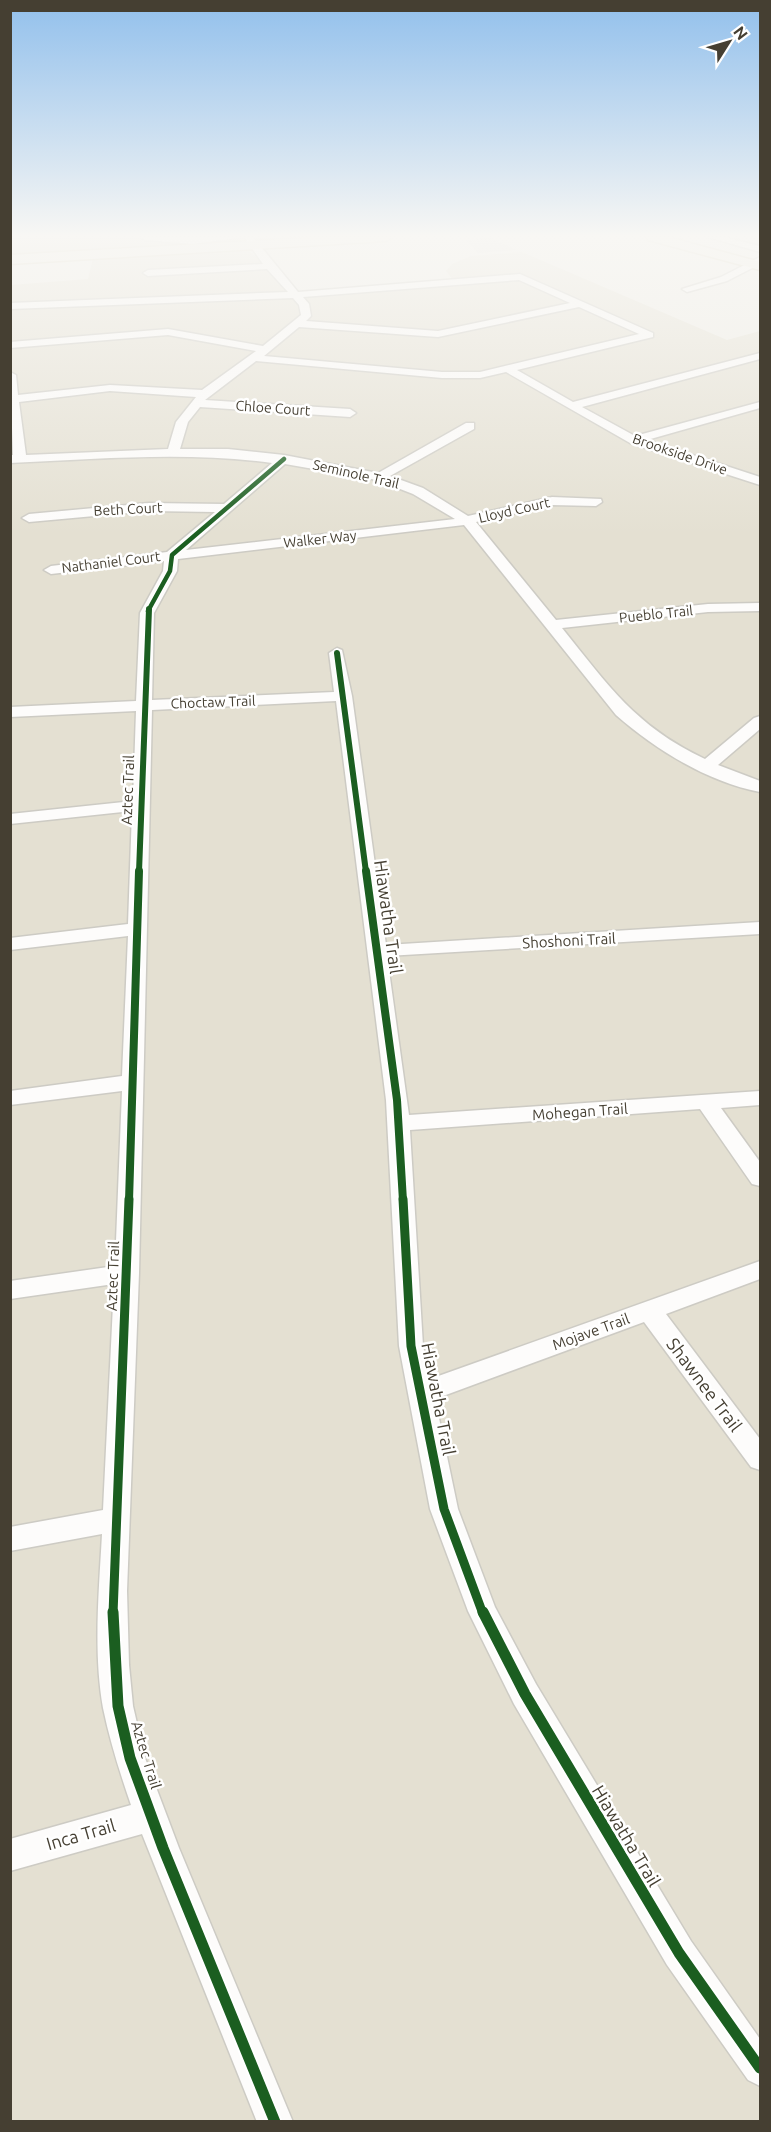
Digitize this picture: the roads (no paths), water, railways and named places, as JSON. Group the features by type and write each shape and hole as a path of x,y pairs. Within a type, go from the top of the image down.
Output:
{"street":[{"path":"10,345 113,336"},
{"path":"193,336 263,349"},
{"path":"173,453 182,422 201,399 281,336"},
{"path":"254,358 442,375 480,375 644,336"},
{"path":"571,406 760,356"},
{"name":"Brookside Drive","path":"508,369 634,440 760,481"},
{"path":"10,375 15,459"},
{"name":"Chloe Court","path":"13,399 110,388 350,413"},
{"path":"634,440 760,405"},
{"path":"380,477 470,426"},
{"name":"Seminole Trail","path":"15,459 228,453 284,459 380,477 435,498 468,521 622,712 643,732 706,767 760,788"},
{"path":"172,555 284,459"},
{"name":"Lloyd Court","path":"468,521 543,502 596,502"},
{"name":"Beth Court","path":"29,518 149,507 226,508"},
{"name":"Walker Way","path":"172,555 468,521"},
{"name":"Nathaniel Court","path":"51,570 172,555"},
{"name":"Aztec Trail","path":"172,555 170,571 147,613 114,1623 118,1706 130,1758 274,2121"},
{"name":"Pueblo Trail","path":"552,625 708,608 760,607"},
{"name":"Hiawatha Trail","path":"337,653 399,1124 411,1346 444,1509 482,1611 525,1694 679,1953 757,2056"},
{"name":"Choctaw Trail","path":"10,712 344,696"},
{"path":"706,767 760,721"},
{"path":"10,819 141,806"},
{"name":"Shoshoni Trail","path":"378,951 760,928"},
{"path":"10,944 137,929"},
{"path":"10,1098 133,1082"},
{"name":"Mohegan Trail","path":"399,1124 707,1104 760,1098"},
{"path":"707,1104 760,1178"},
{"name":"Mojave Trail","path":"421,1393 760,1270"},
{"path":"10,1290 127,1273"},
{"name":"Shawnee Trail","path":"649,1310 760,1459"},
{"path":"10,1539 117,1519"},
{"name":"Inca Trail","path":"10,1854 152,1815"}]}
